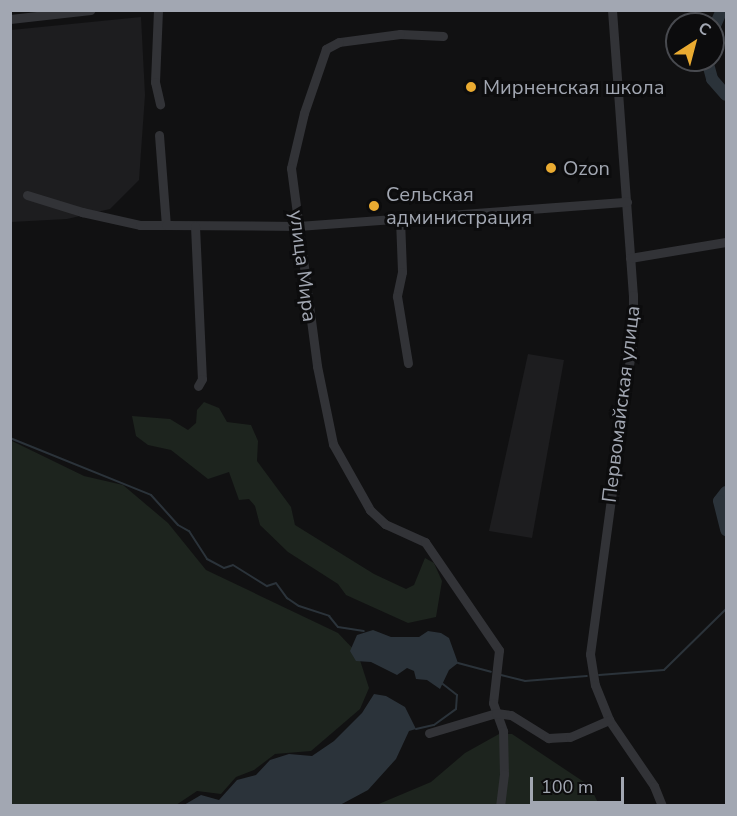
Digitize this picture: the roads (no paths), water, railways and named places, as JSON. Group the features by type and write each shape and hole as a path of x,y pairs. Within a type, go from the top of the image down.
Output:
{"street":[{"path":"10,20 90,10"},
{"path":"158,10 155,82 160,105"},
{"name":"Первомайская улица","path":"613,11 627,202 633,336 590,654 595,685 609,720 654,786 662,806"},
{"name":"улица Мира","path":"443,36 400,34 339,42 326,50 304,113 291,168 317,366 333,444 360,498 377,519 418,537 438,558 499,650 493,689 496,713 503,731 504,774 500,806"},
{"path":"159,135 166,189 166,225"},
{"path":"27,195 82,212 140,225 195,226 298,226 627,202"},
{"path":"400,219 402,272 397,297 408,363"},
{"path":"195,226 202,379 198,386"},
{"path":"630,258 726,242"},
{"path":"429,733 496,713 511,715 548,738 570,736 609,720"}],"waterway":[{"path":"710,72 712,79 726,95"},
{"path":"10,438 151,495 178,525 189,531 207,559 224,568 233,565 267,586 276,583 287,598 299,606 329,616 338,627 364,631"},
{"path":"726,492 719,501 726,530"},
{"path":"599,675 664,670 726,609"},
{"path":"458,663 491,672"},
{"path":"501,675 525,681 587,676"},
{"path":"416,729 434,725 456,709 457,695 443,684"}],"place":[{"name":"Мирненская школа","path":"471,87"},
{"name":"Ozon","path":"551,168"},
{"name":"Сельская администрация","path":"374,206"}]}
